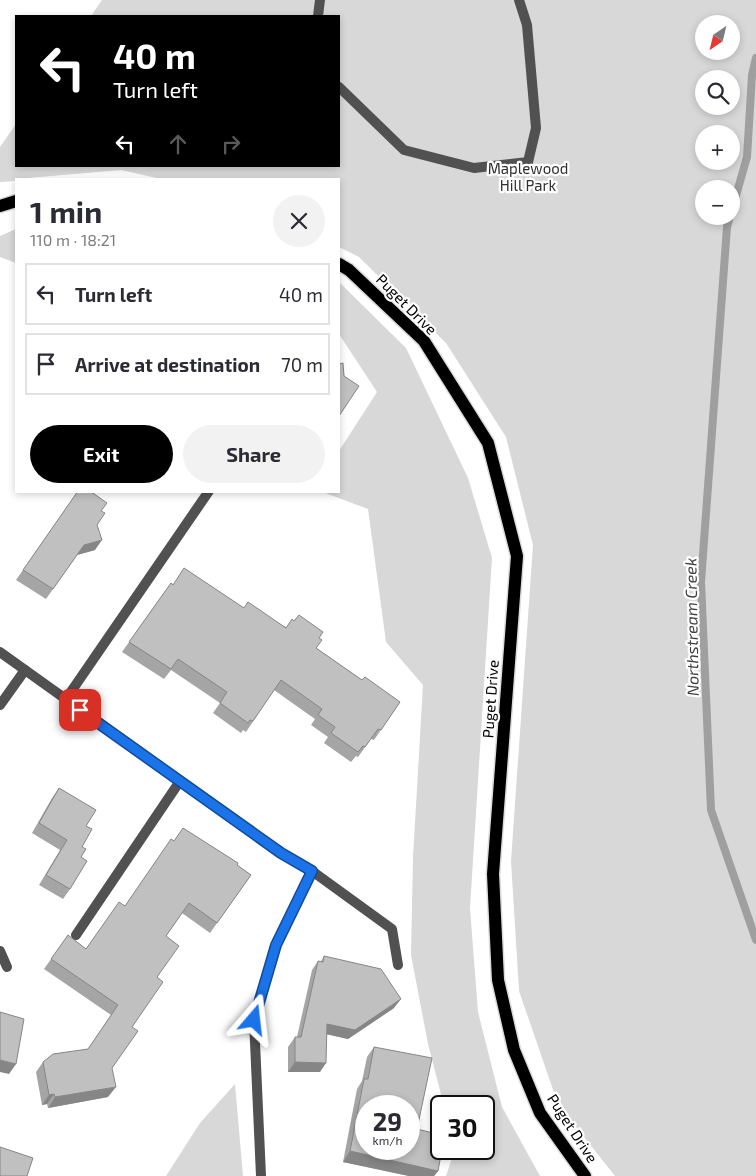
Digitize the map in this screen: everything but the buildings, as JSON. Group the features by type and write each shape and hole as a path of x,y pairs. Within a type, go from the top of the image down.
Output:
{"main road":[{"path":"0,206 15,201"},
{"name":"Puget Drive","path":"340,265 350,270 424,341 488,442 517,556 493,874 498,980 514,1050 540,1113 585,1176"}],"street":[{"path":"318,15 320,0"},
{"path":"340,88 404,150 474,168 528,162 536,128 527,26 519,0"},
{"path":"66,700 208,493"},
{"path":"0,652 281,853 312,871 392,929 398,965"},
{"path":"0,705 25,670"},
{"path":"76,935 180,781"},
{"path":"261,1176 254,1020 276,945 312,871"},
{"path":"0,950 7,967"}],"green space":[{"name":"Maplewood Hill Park","path":"102,0 756,0 756,1176 615,1176 558,1104 519,991 511,861 533,545 506,437 446,343 359,257 340,248 340,178 157,178 121,170 15,178 15,181 0,182 0,147 15,125 15,167 340,167 340,15 92,15"},
{"path":"15,229 15,263 0,257 0,236"},
{"path":"340,283 406,348 468,478 492,558 470,908 478,1012 502,1107 540,1176 446,1176 451,1160 495,1160 495,1095 441,1095 428,1044 411,955 413,857 423,685 386,642 368,509 325,493 340,493 340,449 377,392 340,336"},
{"path":"235,1084 243,1176 166,1176 200,1123"}],"waterway":[{"path":"740,182 747,157 752,75 756,58"},
{"name":"Northstream Creek","path":"728,225 701,582 711,810 756,940"}],"route":[{"path":"80,710 281,853 312,871 276,945 254,1020"}]}
